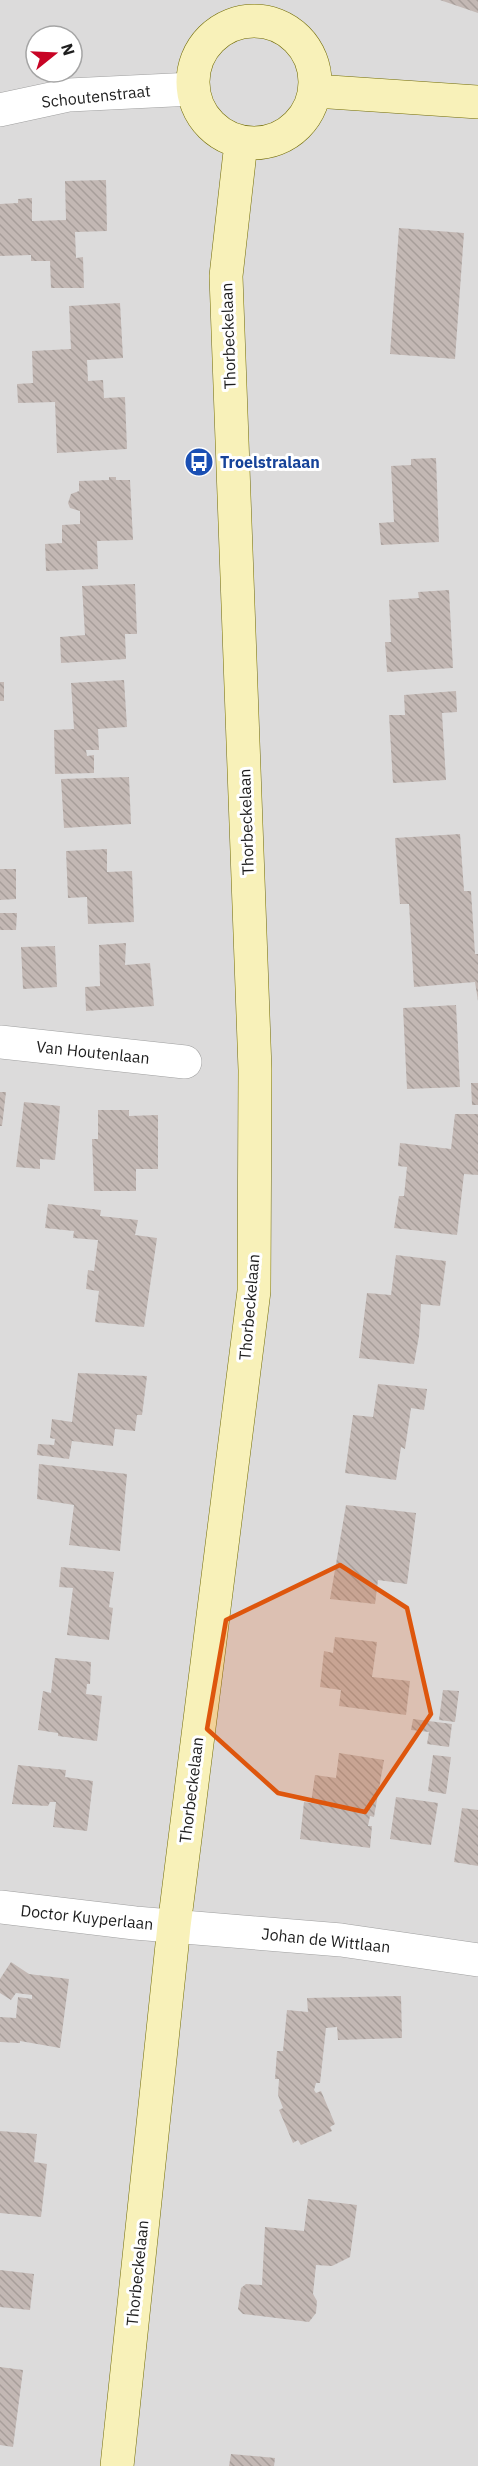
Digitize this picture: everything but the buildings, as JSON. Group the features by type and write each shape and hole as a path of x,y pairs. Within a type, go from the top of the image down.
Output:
{"main road":[{"path":"261,10 302,44 314,66 315,91 307,115 289,133 266,143 241,143 218,132 201,113 193,89 196,62 210,39 261,10"},
{"path":"315,91 478,102"},
{"name":"Thorbeckelaan","path":"117,2466 174,1926 254,1291 255,1070 226,276 241,143"}],"street":[{"name":"Schoutenstraat","path":"0,110 69,95 193,89"},
{"name":"Van Houtenlaan","path":"0,1042 185,1062"},
{"name":"Doctor Kuyperlaan","path":"0,1907 174,1926"},
{"name":"Johan de Wittlaan","path":"174,1926 341,1940 478,1959"}],"highlighted area":[{"path":"340,1565 407,1608 431,1714 365,1812 278,1793 207,1729 226,1620"}],"shaded area":[{"path":"0,0 478,0 478,2466 0,2466"}],"place":[{"name":"Troelstralaan","path":"199,462"}]}
